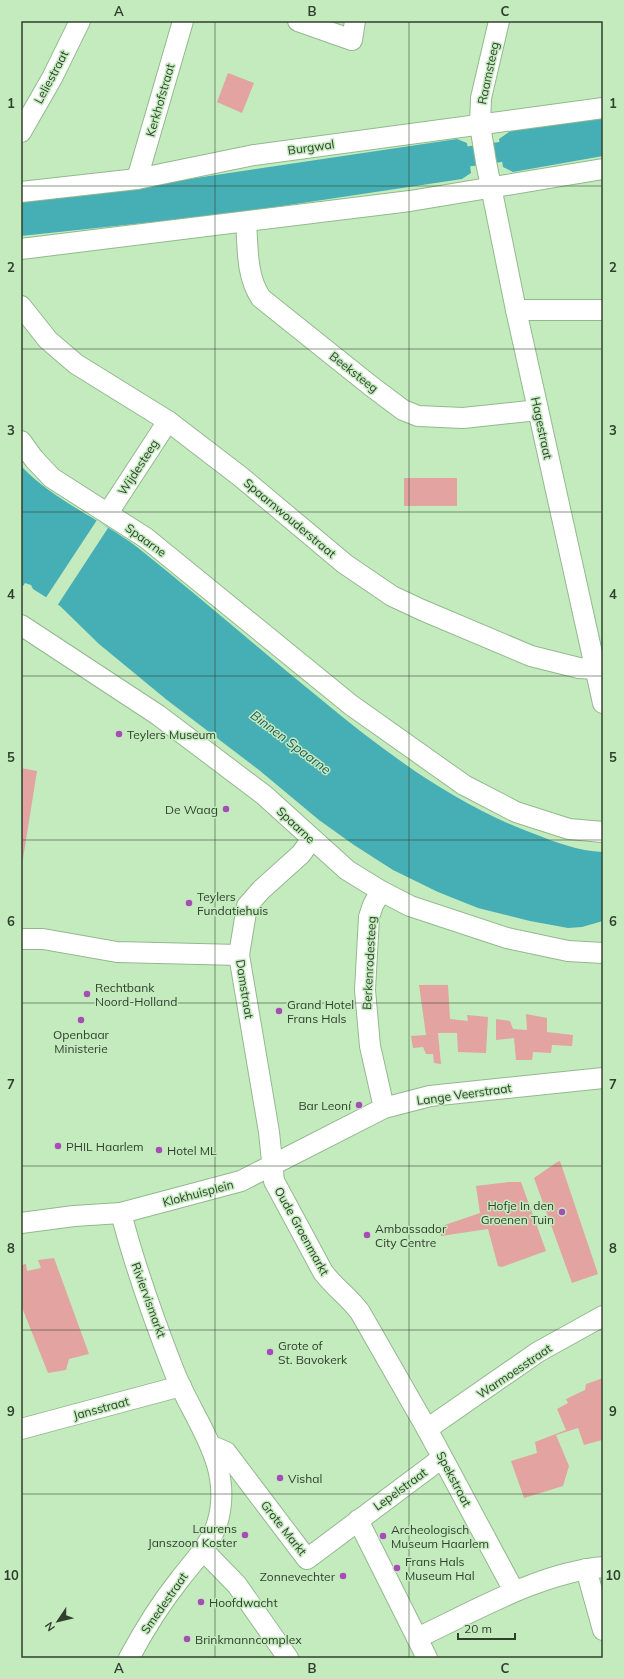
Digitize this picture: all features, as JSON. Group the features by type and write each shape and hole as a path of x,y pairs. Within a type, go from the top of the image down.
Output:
{"street":[{"name":"Leliestraat","path":"21,132 52,78 80,21"},
{"name":"Kerkhofstraat","path":"137,179 183,21"},
{"path":"298,21 353,31"},
{"name":"Raamsteeg","path":"485,155 480,125 481,98 499,21"},
{"name":"Burgwal","path":"21,192 137,179 254,155 603,108"},
{"name":"Hagestraat","path":"485,155 490,187 538,410 599,667 603,703"},
{"path":"21,249 410,201 603,168"},
{"name":"Beeksteeg","path":"246,222 253,287 261,298 403,410 418,416 463,418 538,410"},
{"name":"Spaarnwouderstraat","path":"21,306 48,340 76,364 168,421 241,477 345,564 392,596 531,656 579,668 599,667"},
{"path":"516,310 603,310"},
{"name":"Wijdesteeg","path":"108,514 168,421"},
{"name":"Spaarne","path":"21,441 34,460 52,478 146,538 351,706 464,785 516,812 569,829 603,832"},
{"name":"Spaarne","path":"21,625 158,715 264,795 311,840 347,870 381,891 410,906 507,938 568,951 603,953"},
{"name":"Damstraat","path":"272,1164 269,1132 239,955 247,906 261,890 301,854 311,840"},
{"name":"Berkenrodesteeg","path":"381,891 372,905 369,917 365,990 370,1046 384,1108"},
{"path":"21,939 43,939 117,952 239,955"},
{"name":"Lange Veerstraat","path":"272,1164 332,1136 384,1108 430,1096 603,1078"},
{"name":"Klokhuisplein","path":"21,1222 74,1216 121,1213 241,1181 272,1164"},
{"name":"Oude Groenmarkt","path":"272,1164 274,1180 323,1272 331,1283 349,1298 360,1312 427,1429"},
{"name":"Riviervismarkt","path":"121,1213 133,1256 181,1386"},
{"name":"Warmoesstraat","path":"427,1429 538,1352 603,1316"},
{"path":"181,1386 212,1446 220,1478 222,1501 216,1525 203,1550 237,1585 288,1658"},
{"name":"Jansstraat","path":"21,1429 181,1386"},
{"name":"Spekstraat","path":"427,1429 514,1591"},
{"name":"Grote Markt","path":"212,1446 226,1452 307,1559 358,1520"},
{"name":"Lepelstraat","path":"358,1520 442,1458"},
{"path":"358,1520 427,1658"},
{"name":"Smedestraat","path":"129,1658 153,1614 203,1550"},
{"path":"417,1638 514,1591 595,1568 603,1630"}],"shaded area":[{"path":"228,73 254,83 242,113 217,102"},
{"path":"404,478 457,478 457,506 404,506"},
{"path":"21,768 37,771 22,865 21,865"},
{"path":"419,985 448,985 450,1019 468,1021 467,1015 488,1017 486,1053 458,1052 457,1033 438,1033 441,1064 434,1063 433,1054 426,1054 423,1047 413,1048 411,1036 426,1035"},
{"path":"526,1014 547,1018 547,1032 573,1035 572,1046 552,1045 551,1053 533,1052 532,1060 516,1060 514,1038 496,1040 496,1019 510,1021 513,1029 527,1030"},
{"name":"Hofje In den Groenen Tuin","path":"560,1161 598,1274 572,1283 534,1178"},
{"path":"521,1182 546,1251 502,1267 498,1266 488,1229 441,1236 439,1227 480,1213 476,1186"},
{"path":"54,1258 89,1354 69,1359 66,1370 48,1373 21,1305 21,1265 26,1264 27,1271 41,1268 38,1260"},
{"path":"603,1378 603,1443 602,1440 584,1445 578,1428 556,1435 569,1466 563,1486 524,1498 511,1461 537,1453 535,1442 566,1430 557,1409 568,1403 566,1399 585,1390 586,1384"}],"water":[{"path":"603,115 603,156 513,172 503,167 499,139 513,129"},
{"path":"457,139 467,143 471,173 462,179 229,214 21,236 21,201 109,191"},
{"name":"Binnen Spaarne","path":"21,466 62,499 137,547 347,720 422,776 475,807 503,821 567,846 603,852 603,921 582,927 568,928 530,921 478,908 438,892 393,870 319,820 259,770 167,700 99,644 60,606 33,589 31,585 25,583 23,586 21,585"}],"pier":[{"path":"97,520 108,528 57,606 45,599"}],"waterway":[{"path":"443,160 528,148"}],"place":[{"name":"Teylers Museum","path":"119,734"},
{"name":"De Waag","path":"226,809"},
{"name":"Teylers Fundatiehuis","path":"189,903"},
{"name":"Rechtbank Noord-Holland","path":"87,994"},
{"name":"Grand Hotel Frans Hals","path":"279,1011"},
{"name":"Openbaar Ministerie","path":"81,1020"},
{"name":"Bar Leoní","path":"359,1105"},
{"name":"PHIL Haarlem","path":"58,1146"},
{"name":"Hotel ML","path":"159,1150"},
{"name":"Hofje In den Groenen Tuin","path":"562,1212"},
{"name":"Ambassador City Centre","path":"367,1235"},
{"name":"Grote of St. Bavokerk","path":"270,1352"},
{"name":"Vishal","path":"280,1478"},
{"name":"Laurens Janszoon Koster","path":"245,1535"},
{"name":"Archeologisch Museum Haarlem","path":"383,1536"},
{"name":"Frans Hals Museum Hal","path":"397,1568"},
{"name":"Zonnevechter","path":"343,1576"},
{"name":"Hoofdwacht","path":"201,1602"},
{"name":"Brinkmanncomplex","path":"187,1639"}]}
